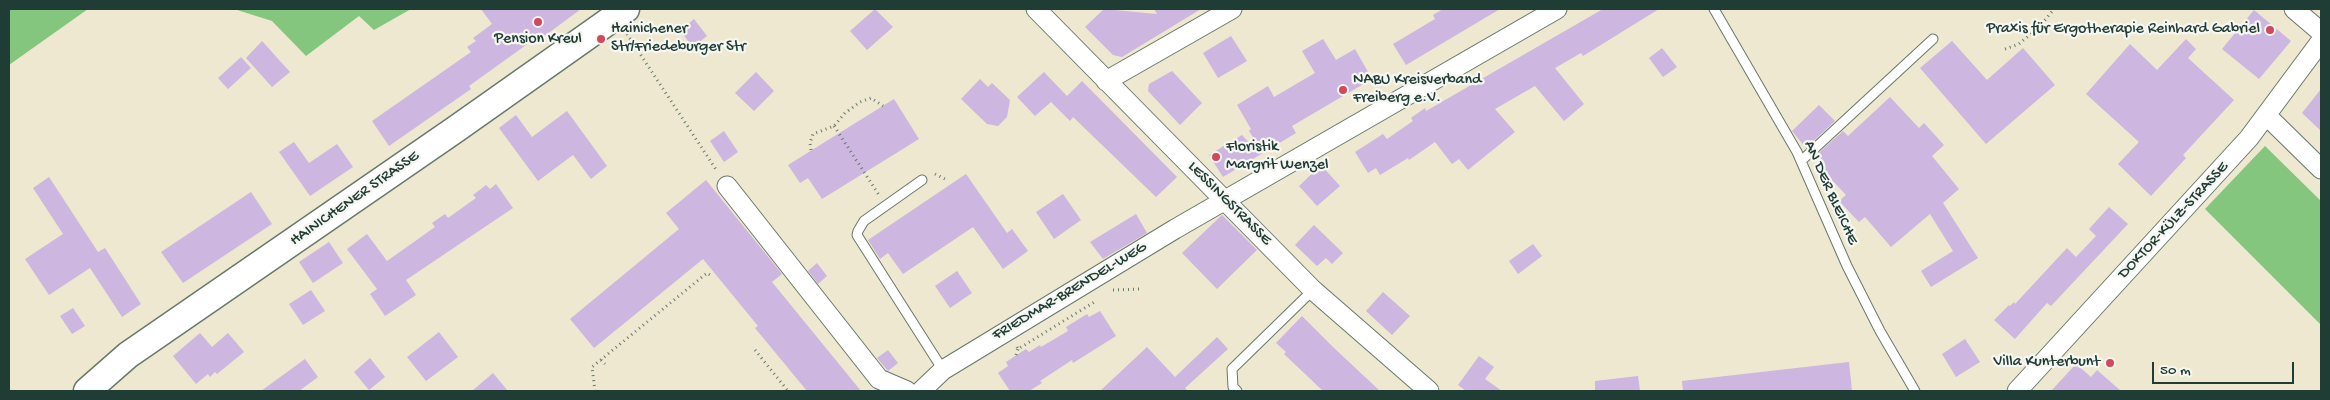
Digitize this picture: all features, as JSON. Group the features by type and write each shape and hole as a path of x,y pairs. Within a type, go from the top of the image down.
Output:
{"main road":[{"name":"HAINICHENER STRASSE","path":"86,391 128,355 621,13"}],"street":[{"name":"LESSINGSTRASSE","path":"1036,9 1106,82 1314,290 1429,391"},
{"path":"1106,82 1232,9"},
{"name":"FRIEDMAR-BRENDEL-WEG","path":"921,391 944,370 1175,228 1557,9"},
{"path":"2294,9 2321,32"},
{"name":"DOKTOR-KÜLZ-STRASSE","path":"2016,391 2249,138 2321,41"},
{"path":"2266,115 2321,169"},
{"path":"727,186 879,379 907,391"}],"lane":[{"name":"AN DER BLEICHE","path":"1714,9 1801,161 1850,272 1880,331 1915,391"},
{"path":"1801,161 1934,39"},
{"path":"922,180 864,221 857,235 944,370"},
{"path":"1237,391 1233,387 1232,369 1314,290"}],"path":[{"path":"2005,49 2019,44 2040,26 2054,9"},
{"path":"621,13 727,186"},
{"path":"812,150 810,143 813,134 834,126 845,113 860,102 871,98 883,106"},
{"path":"834,126 886,206"},
{"path":"595,391 592,367 707,273 713,276"},
{"path":"1016,355 1018,349"},
{"path":"756,350 788,391"},
{"path":"601,360 605,364"}],"green space":[{"path":"9,9 88,9 9,65"},
{"path":"234,9 411,9 374,30 359,16 306,56 272,21"},
{"path":"2265,146 2321,201 2321,325 2205,209"}],"building":[{"path":"481,9 581,9 535,43 533,40 469,86 471,89 389,146 372,121 471,52 467,47 476,41 473,38 492,24"},
{"path":"875,9 893,27 867,50 850,31"},
{"path":"1104,9 1157,14 1154,9 1201,9 1122,57 1113,55 1085,27"},
{"path":"1443,9 1500,9 1406,65 1393,44 1435,19 1433,15"},
{"path":"1603,9 1659,9 1583,56 1581,53 1555,68 1584,104 1564,121 1535,86 1495,109 1515,132 1468,170 1459,159 1452,164 1435,142 1409,160 1408,158 1380,175 1376,168 1368,173 1355,152 1383,134 1387,139 1413,121 1411,118 1425,108 1426,111"},
{"path":"2254,10 2291,41 2259,79 2222,49"},
{"path":"694,19 707,36 693,47 680,31"},
{"path":"1231,36 1247,61 1218,78 1203,53"},
{"path":"1323,39 1336,60 1355,49 1372,79 1292,126 1296,133 1223,177 1209,155 1242,135 1250,144 1255,140 1237,105 1268,86 1274,97 1315,73 1302,51"},
{"path":"2186,39 2196,49 2188,58 2234,100 2183,155 2186,158 2151,196 2118,164 2139,142 2086,94 2130,44 2157,70"},
{"path":"262,41 290,72 272,87 246,58"},
{"path":"1952,41 1987,80 2023,48 2055,85 1986,144 1920,68"},
{"path":"1662,48 1677,67 1663,77 1649,58"},
{"path":"241,57 251,68 228,89 218,78"},
{"path":"1172,71 1202,103 1180,125 1148,91 1149,84"},
{"path":"756,72 774,91 754,111 735,93"},
{"path":"1044,72 1067,96 1082,81 1177,177 1156,197 1073,117 1070,121 1051,102 1035,116 1017,97"},
{"path":"980,79 988,87 992,83 1010,100 1007,117 998,126 987,124 961,99"},
{"path":"2321,89 2321,131 2302,113"},
{"path":"1890,97 1919,128 1924,123 1944,145 1932,156 1959,189 1943,203 1978,258 1931,287 1921,271 1953,251 1930,214 1891,247 1865,217 1859,222 1839,201 1846,195 1818,165 1820,163 1814,157 1843,131 1848,136"},
{"path":"894,99 919,139 822,199 808,178 800,183 788,165"},
{"path":"1819,105 1835,121 1806,148 1792,131"},
{"path":"567,111 607,166 591,179 573,155 538,181 499,128 516,115 532,137"},
{"path":"724,131 738,152 724,162 710,141"},
{"path":"294,142 309,163 337,144 353,167 310,196 279,152"},
{"path":"1321,165 1340,186 1317,206 1299,186"},
{"path":"966,174 1007,233 1012,229 1028,251 1003,269 973,227 903,274 888,253 880,259 868,240"},
{"path":"49,177 98,252 105,248 141,304 122,317 90,268 49,295 25,259 63,234 33,188"},
{"path":"706,180 782,274 772,282 861,391 807,391 755,328 758,326 703,259 594,348 570,319 679,229 666,213"},
{"path":"496,184 513,208 406,280 416,295 385,316 370,294 377,289 347,249 367,234 387,261 435,227 432,223 445,214 448,218 476,198 473,195 486,185 490,189"},
{"path":"251,192 272,224 183,283 161,252"},
{"path":"1063,194 1081,220 1054,239 1036,212"},
{"path":"2109,207 2128,224 2051,306 2047,303 2015,339 1994,320 2009,305 2014,302 2015,304 2067,248 2076,257 2096,236 2089,229"},
{"path":"1136,214 1147,233 1103,259 1090,242"},
{"path":"1222,215 1257,250 1217,289 1182,253"},
{"path":"1314,225 1343,253 1332,264 1326,258 1317,266 1295,245"},
{"path":"329,242 343,263 313,283 299,262"},
{"path":"1533,244 1542,256 1518,274 1509,261"},
{"path":"817,263 827,276 818,284 808,271"},
{"path":"957,271 972,293 950,308 935,286"},
{"path":"311,290 325,311 303,325 289,304"},
{"path":"1383,292 1410,316 1392,335 1366,311"},
{"path":"73,308 85,326 72,334 60,316"},
{"path":"1100,311 1116,336 1073,363 1072,360 1040,381 1042,383 1029,391 1010,391 998,373 1008,366 1006,362 1026,349 1029,352 1040,345 1041,347 1068,331 1066,327 1087,314 1089,317"},
{"path":"1302,316 1380,391 1323,391 1284,354 1286,352 1276,343"},
{"path":"439,332 458,357 426,381 407,357"},
{"path":"200,333 212,347 228,333 244,352 217,374 215,372 210,377 208,374 196,384 173,356"},
{"path":"1217,337 1228,349 1185,388 1188,391 1100,391 1147,347 1175,377"},
{"path":"1965,339 1980,362 1956,377 1942,354"},
{"path":"888,350 898,363 888,371 877,358"},
{"path":"1479,356 1494,367 1485,379 1502,391 1466,391 1458,385"},
{"path":"370,358 385,377 369,390 354,372"},
{"path":"305,359 318,377 299,391 261,391"},
{"path":"1849,362 1852,391 1683,391 1682,381"},
{"path":"2076,364 2091,377 2097,370 2121,391 2051,391"},
{"path":"493,373 508,391 472,391"},
{"path":"1638,376 1640,391 1595,391 1595,381"}],"place":[{"name":"Pension Kreul","path":"538,22"},
{"name":"Praxis für Ergotherapie Reinhard Gabriel","path":"2270,30"},
{"name":"Hainichener Str/Friedeburger Str","path":"601,39"},
{"name":"NABU Kreisverband Freiberg e.V.","path":"1343,90"},
{"name":"Floristik Margrit Wenzel","path":"1216,157"},
{"name":"Villa Kunterbunt","path":"2110,363"}]}
